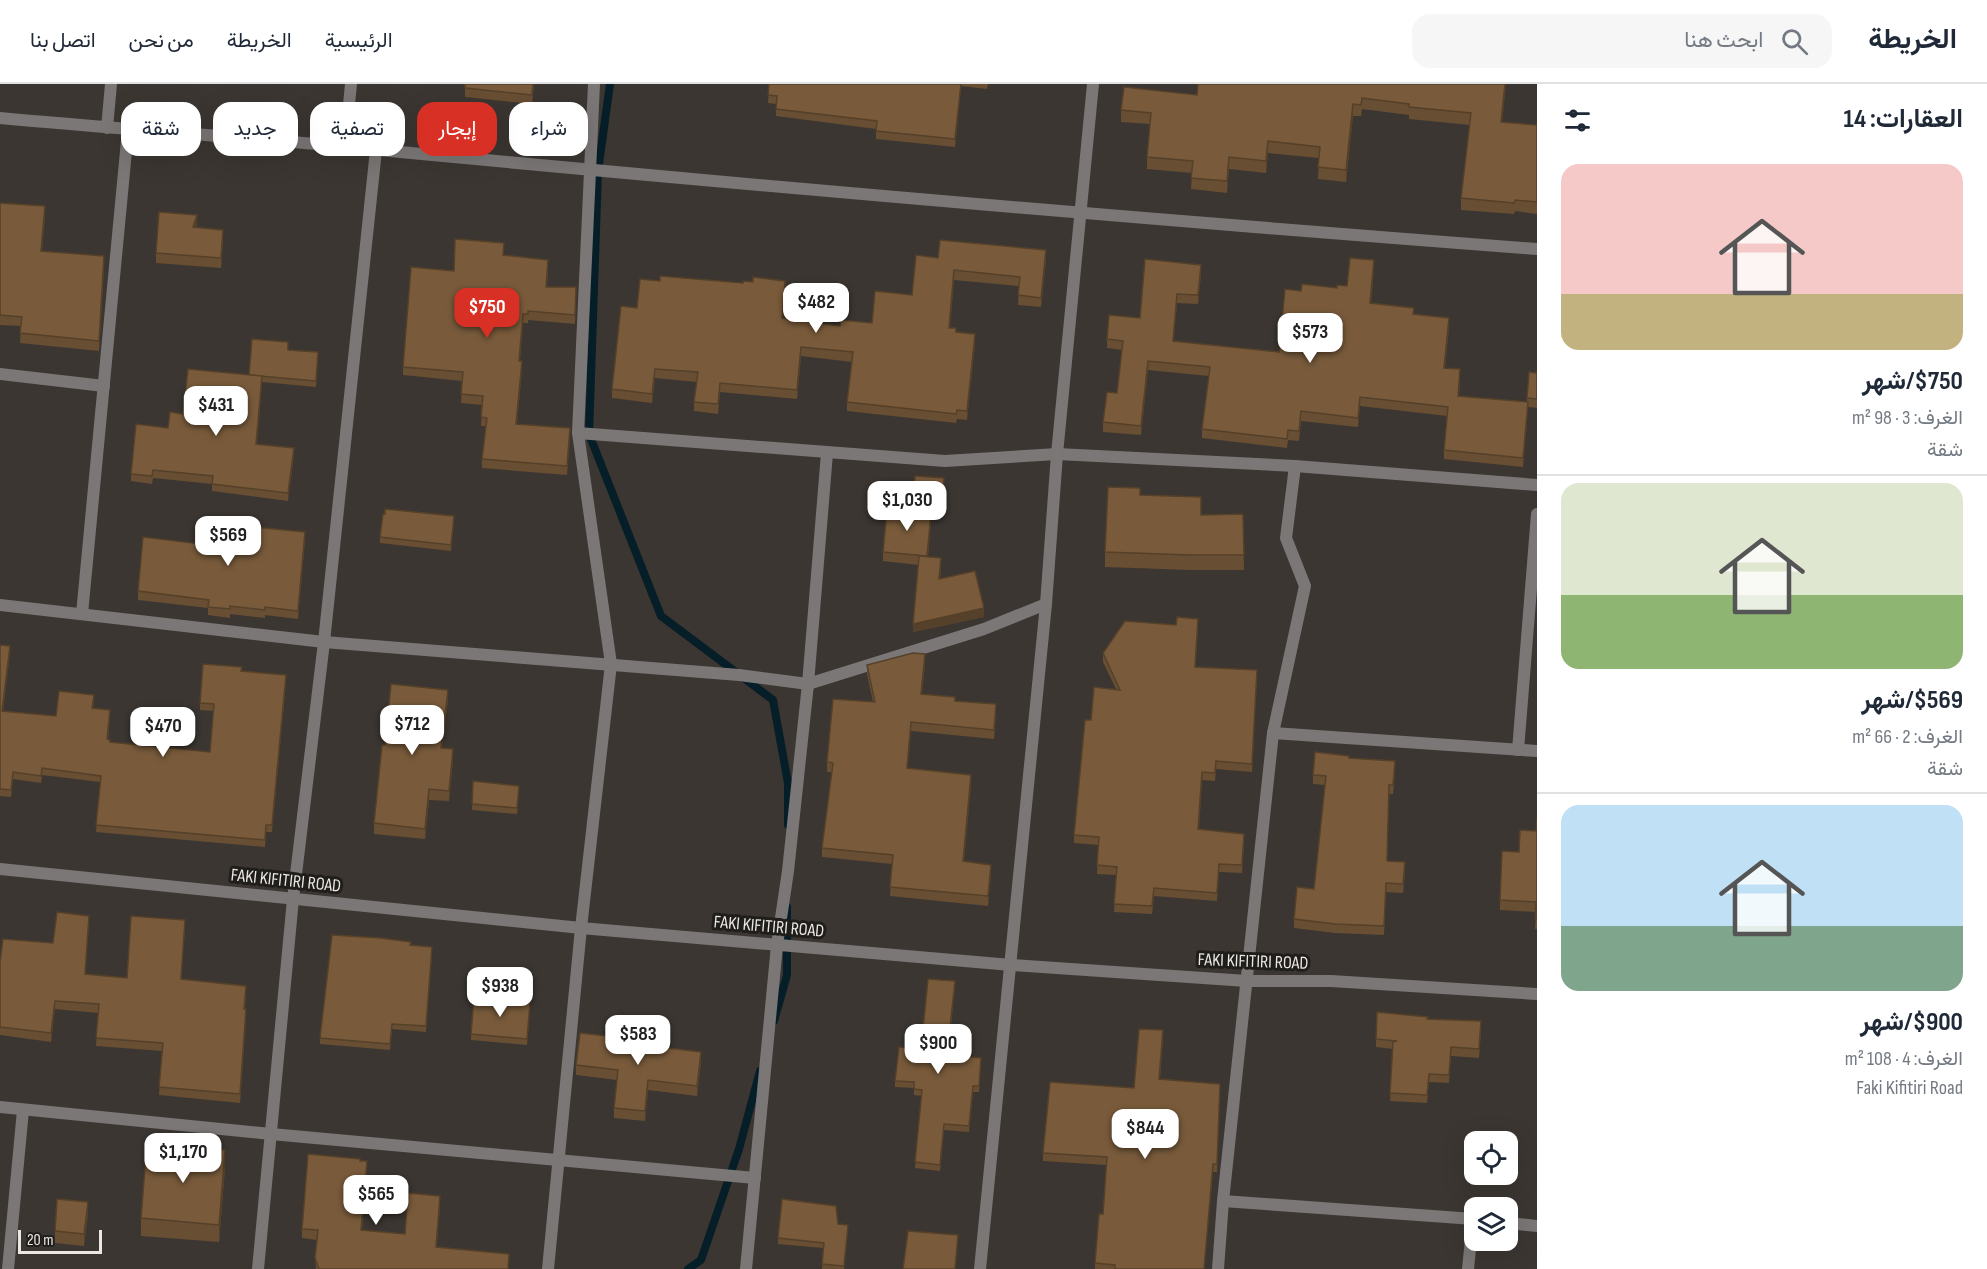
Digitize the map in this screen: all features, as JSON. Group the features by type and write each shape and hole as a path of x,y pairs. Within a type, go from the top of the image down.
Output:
{"street":[{"path":"107,128 111,84"},
{"path":"349,102 351,84"},
{"path":"548,1269 581,928 611,664 578,434 594,84"},
{"path":"980,1269 1046,604 1057,454 1092,84"},
{"path":"0,118 121,129"},
{"path":"201,135 310,143"},
{"path":"405,153 1080,214 1537,249"},
{"path":"82,614 126,156"},
{"path":"258,1269 293,899 324,642 375,156"},
{"path":"0,374 104,386"},
{"path":"578,434 945,461 1057,454 1295,466 1537,485"},
{"path":"746,1269 777,945 788,871 808,684 828,453"},
{"path":"1218,1269 1223,1201 1273,733 1305,586 1286,538 1295,466"},
{"path":"1518,750 1537,514"},
{"path":"0,605 324,642 739,675 808,684 984,629 1046,604"},
{"path":"1273,733 1537,751"},
{"name":"FAKI KIFITIRI ROAD","path":"0,869 581,928 1011,965 1248,981 1331,981 1537,994"},
{"path":"0,1107 755,1178"},
{"path":"8,1269 23,1110"},
{"path":"1223,1201 1464,1218"},
{"path":"1518,1224 1537,1226"},
{"path":"1468,1269 1470,1251"}],"building":[{"path":"465,84 533,84 532,95 465,88"},
{"path":"769,84 961,84 955,139 876,131 877,121 776,109 777,96 768,95"},
{"path":"1198,84 1505,84 1501,122 1537,125 1537,202 1515,200 1514,203 1461,198 1471,113 1409,107 1409,104 1362,98 1361,105 1353,104 1346,170 1318,167 1320,147 1268,141 1266,161 1229,157 1227,181 1191,178 1193,161 1147,157 1151,113 1121,110 1124,87 1197,95"},
{"path":"0,203 45,206 41,251 104,256 99,341 20,333 22,317 0,315"},
{"path":"159,212 197,215 193,227 223,230 221,258 156,253"},
{"path":"455,239 504,243 503,255 548,260 546,287 576,287 575,315 528,311 528,314 523,314 519,361 522,361 516,424 570,428 567,466 482,459 487,418 481,417 483,396 461,394 463,372 403,367 411,267 454,271"},
{"path":"940,240 1046,250 1041,298 1018,295 1020,277 954,270 949,328 956,328 956,332 975,334 967,411 957,410 956,414 847,402 853,352 801,347 797,390 720,383 718,404 694,402 698,372 655,369 652,394 612,389 621,306 637,308 640,279 660,281 660,276 743,283 743,281 753,282 753,277 785,281 782,318 840,326 841,320 872,323 875,291 912,295 916,255 938,258"},
{"path":"1350,258 1374,260 1370,303 1414,308 1413,314 1449,318 1444,368 1460,369 1458,396 1528,402 1523,458 1444,450 1448,407 1360,397 1358,418 1301,411 1299,431 1288,430 1287,439 1202,429 1210,367 1148,361 1141,426 1103,422 1107,392 1117,393 1123,341 1107,339 1109,315 1140,318 1145,259 1201,265 1198,295 1177,294 1173,341 1279,352 1285,289 1301,291 1302,284 1337,288 1337,285 1347,286"},
{"path":"252,339 288,342 288,350 318,352 316,381 249,375"},
{"path":"188,369 262,376 256,444 294,448 288,493 212,484 213,476 153,470 152,476 131,474 136,424 168,428 170,412 183,414"},
{"path":"1529,372 1537,373 1537,399 1527,398"},
{"path":"915,476 944,478 941,503 913,500"},
{"path":"1108,487 1140,488 1140,495 1201,497 1201,515 1243,514 1244,555 1105,552"},
{"path":"385,509 454,516 451,545 380,537"},
{"path":"887,509 931,513 927,556 883,552"},
{"path":"203,522 305,532 298,611 265,607 265,610 230,606 230,609 208,607 209,600 138,591 143,537 201,544"},
{"path":"919,556 941,558 939,579 975,571 984,608 913,624"},
{"path":"1177,617 1198,619 1195,667 1257,670 1252,764 1216,761 1215,773 1202,772 1198,829 1244,834 1242,865 1219,864 1217,893 1154,888 1152,906 1114,904 1117,867 1097,865 1099,837 1074,835 1085,720 1091,720 1094,687 1120,690 1103,653 1125,621 1176,625"},
{"path":"0,645 10,646 2,711 56,716 59,691 94,695 92,708 110,710 107,739 110,742 210,752 214,704 200,703 203,664 242,667 241,671 286,675 272,825 266,825 265,840 96,825 101,776 42,768 41,776 13,772 11,790 0,789"},
{"path":"913,653 925,654 921,694 955,697 955,701 996,704 994,730 911,722 907,768 971,775 963,861 991,865 988,896 890,887 893,855 822,848 833,763 827,762 833,699 875,702 867,665"},
{"path":"391,684 448,690 441,748 453,749 449,791 429,789 425,829 374,823"},
{"path":"1315,752 1349,756 1349,758 1395,761 1393,785 1389,785 1387,861 1405,862 1403,884 1386,883 1384,926 1335,924 1294,919 1297,887 1314,889 1326,776 1313,775"},
{"path":"473,781 519,786 517,808 472,804"},
{"path":"1537,819 1537,919 1535,919 1536,902 1500,900 1502,851 1519,852 1520,830 1536,831"},
{"path":"57,912 89,916 85,974 127,978 131,916 185,920 181,979 246,986 240,1094 159,1087 163,1043 96,1038 99,1004 55,1001 51,1033 0,1027 0,962 3,939 53,943"},
{"path":"332,935 381,938 411,942 410,945 432,947 426,1026 392,1024 390,1044 320,1038"},
{"path":"928,979 955,981 947,1055 981,1058 979,1086 973,1086 969,1126 944,1124 940,1165 915,1162 922,1090 914,1089 914,1082 895,1081 899,1047 921,1049"},
{"path":"474,997 530,1003 527,1039 471,1034"},
{"path":"1377,1012 1428,1017 1427,1019 1481,1021 1479,1049 1451,1047 1449,1075 1429,1074 1427,1095 1390,1093 1393,1042 1397,1041 1376,1039"},
{"path":"1139,1029 1163,1030 1159,1079 1220,1084 1217,1164 1213,1164 1204,1269 1115,1269 1115,1265 1095,1263 1099,1214 1103,1214 1107,1157 1043,1153 1050,1082 1134,1088"},
{"path":"580,1033 653,1041 652,1046 701,1052 697,1086 648,1080 645,1111 614,1108 618,1070 576,1065"},
{"path":"147,1143 225,1150 219,1225 141,1218"},
{"path":"308,1154 367,1161 361,1230 405,1234 408,1193 440,1196 436,1247 509,1254 508,1269 319,1269 315,1258 318,1230 302,1229"},
{"path":"57,1199 88,1202 84,1234 55,1231"},
{"path":"782,1199 836,1206 838,1224 848,1225 844,1266 822,1264 824,1243 778,1238"},
{"path":"908,1231 958,1235 955,1269 903,1269"}],"waterway":[{"path":"610,84 598,171 589,434 661,616 773,700 788,783 788,825"},
{"path":"774,1021 787,975 787,907"},
{"path":"688,1269 701,1260 739,1149 760,1071"}]}
